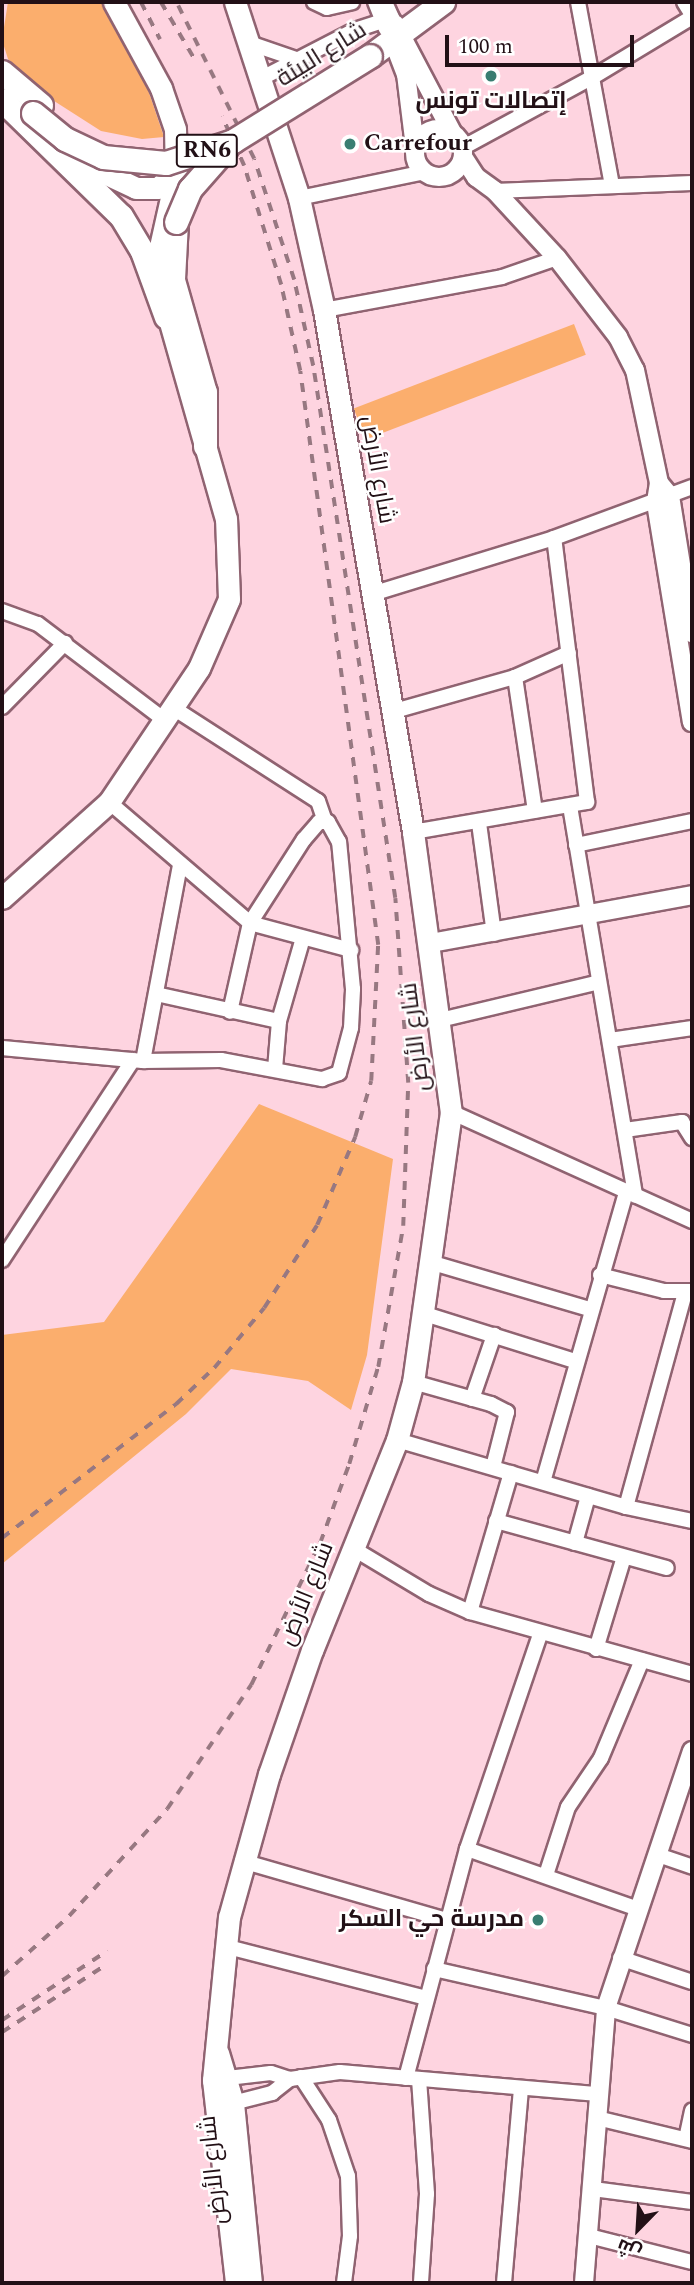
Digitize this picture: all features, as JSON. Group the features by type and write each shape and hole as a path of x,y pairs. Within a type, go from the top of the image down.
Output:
{"main road":[{"path":"114,2 170,111 178,153 158,260 166,317"},
{"name":"شارع الأرض","path":"235,2 299,198 324,310 391,712 414,832 451,1112 442,1156 433,1263 413,1382 397,1440 312,1650 242,1861 224,1946 218,2053 251,2283"},
{"name":"شارع البيئة","path":"5,75 36,116 85,150 132,163 166,163 241,137 392,28 434,8"},
{"name":"شارع البيئة","path":"36,116 88,138 122,148 164,150 227,127 366,49"},
{"path":"2,100 36,116 92,171 136,188 158,188 176,171"},
{"path":"2,898 109,802 170,715 199,668 229,599 231,546 205,446 166,317 127,224 36,116"},
{"path":"205,446 205,392 173,280 176,222 190,189 241,137"},
{"name":"شارع الأرض","path":"224,2106 236,2283"}],"street":[{"path":"314,2 327,8 352,2"},
{"path":"375,2 476,177 495,191 557,258 618,337 635,370 692,634"},
{"path":"385,2 406,74 417,165 424,172"},
{"path":"578,2 612,185"},
{"path":"447,176 459,146 593,77 692,16 684,2"},
{"path":"262,78 296,59 392,28"},
{"path":"249,43 296,59"},
{"path":"415,147 419,138 435,129 459,146"},
{"path":"299,198 424,172 476,177"},
{"path":"495,191 692,183"},
{"path":"324,310 502,277 557,258"},
{"path":"372,594 554,538 662,494 692,487"},
{"path":"662,494 692,722"},
{"path":"414,832 585,804 589,796 554,538"},
{"path":"2,611 24,616 170,715 318,801 326,821 335,829 339,842 351,950 351,1028 339,1073 322,1079 209,1059 138,1061 2,1048"},
{"path":"2,707 65,643"},
{"path":"391,712 515,677 569,653"},
{"path":"515,677 535,811"},
{"path":"109,802 250,923 351,950"},
{"path":"543,1482 589,1309 631,1195 625,1130 570,806"},
{"path":"230,1012 250,923 304,839 326,821"},
{"path":"576,845 692,821"},
{"path":"479,823 495,934"},
{"path":"2,1260 138,1061 156,994 180,865"},
{"path":"430,943 495,934 692,895"},
{"path":"275,1069 279,1021 303,938"},
{"path":"440,1020 599,982"},
{"path":"156,994 279,1021"},
{"path":"610,1040 692,1028"},
{"path":"451,1112 692,1221"},
{"path":"625,1130 682,1122 692,1138"},
{"path":"433,1263 589,1309"},
{"path":"600,1275 689,1292 626,1507"},
{"path":"425,1314 575,1360"},
{"path":"472,1399 494,1335"},
{"path":"413,1382 507,1412 493,1467"},
{"path":"397,1440 626,1507 692,1521"},
{"path":"470,1612 512,1473"},
{"path":"575,1543 588,1496"},
{"path":"496,1521 667,1568"},
{"path":"354,1549 429,1594 470,1612 540,1635 692,1674"},
{"path":"596,1649 624,1557"},
{"path":"421,2283 427,2194 412,2078 426,1998 467,1849 540,1635"},
{"path":"546,1875 568,1807 601,1758 642,1660"},
{"path":"584,2283 606,2008 620,1958 689,1773 692,1751"},
{"path":"467,1849 638,1909"},
{"path":"658,1855 692,1867"},
{"path":"242,1861 446,1920"},
{"path":"224,1946 426,1998"},
{"path":"620,1958 692,1982"},
{"path":"434,1969 606,2008 692,2035"},
{"path":"221,2079 271,2073 296,2078 340,2073 598,2094"},
{"path":"224,2106 272,2093 296,2078"},
{"path":"296,2078 330,2120 348,2176 350,2235 344,2283"},
{"path":"504,2283 521,2089"},
{"path":"597,2118 689,2140 692,2110"},
{"path":"593,2189 692,2202"},
{"path":"589,2236 692,2262"}],"shaded area":[{"path":"8,2 102,2 141,69 164,137 142,139 101,131 51,99 8,59 2,40"},
{"path":"574,324 586,355 366,439 354,409"},
{"path":"259,1104 393,1159 367,1355 351,1410 308,1381 231,1369 186,1414 2,1564 2,1335 104,1322"}],"railway":[{"path":"141,2 160,39"},
{"path":"161,2 197,63"},
{"path":"2,1976 69,1916 167,1809 251,1685 320,1543 349,1464 378,1367 403,1226 408,1083 395,898 313,366 294,280 254,159 176,2"},
{"path":"2,1538 176,1404 214,1368 264,1308 317,1225 355,1137 371,1081 378,945 300,371 281,285 244,166 222,117"},
{"path":"2,2020 107,1951"},
{"path":"2,2032 104,1966"}],"place":[{"name":"إتصالات تونس","path":"491,76"},
{"name":"Carrefour","path":"350,144"},
{"name":"مدرسة حي السكر","path":"538,1920"}]}
